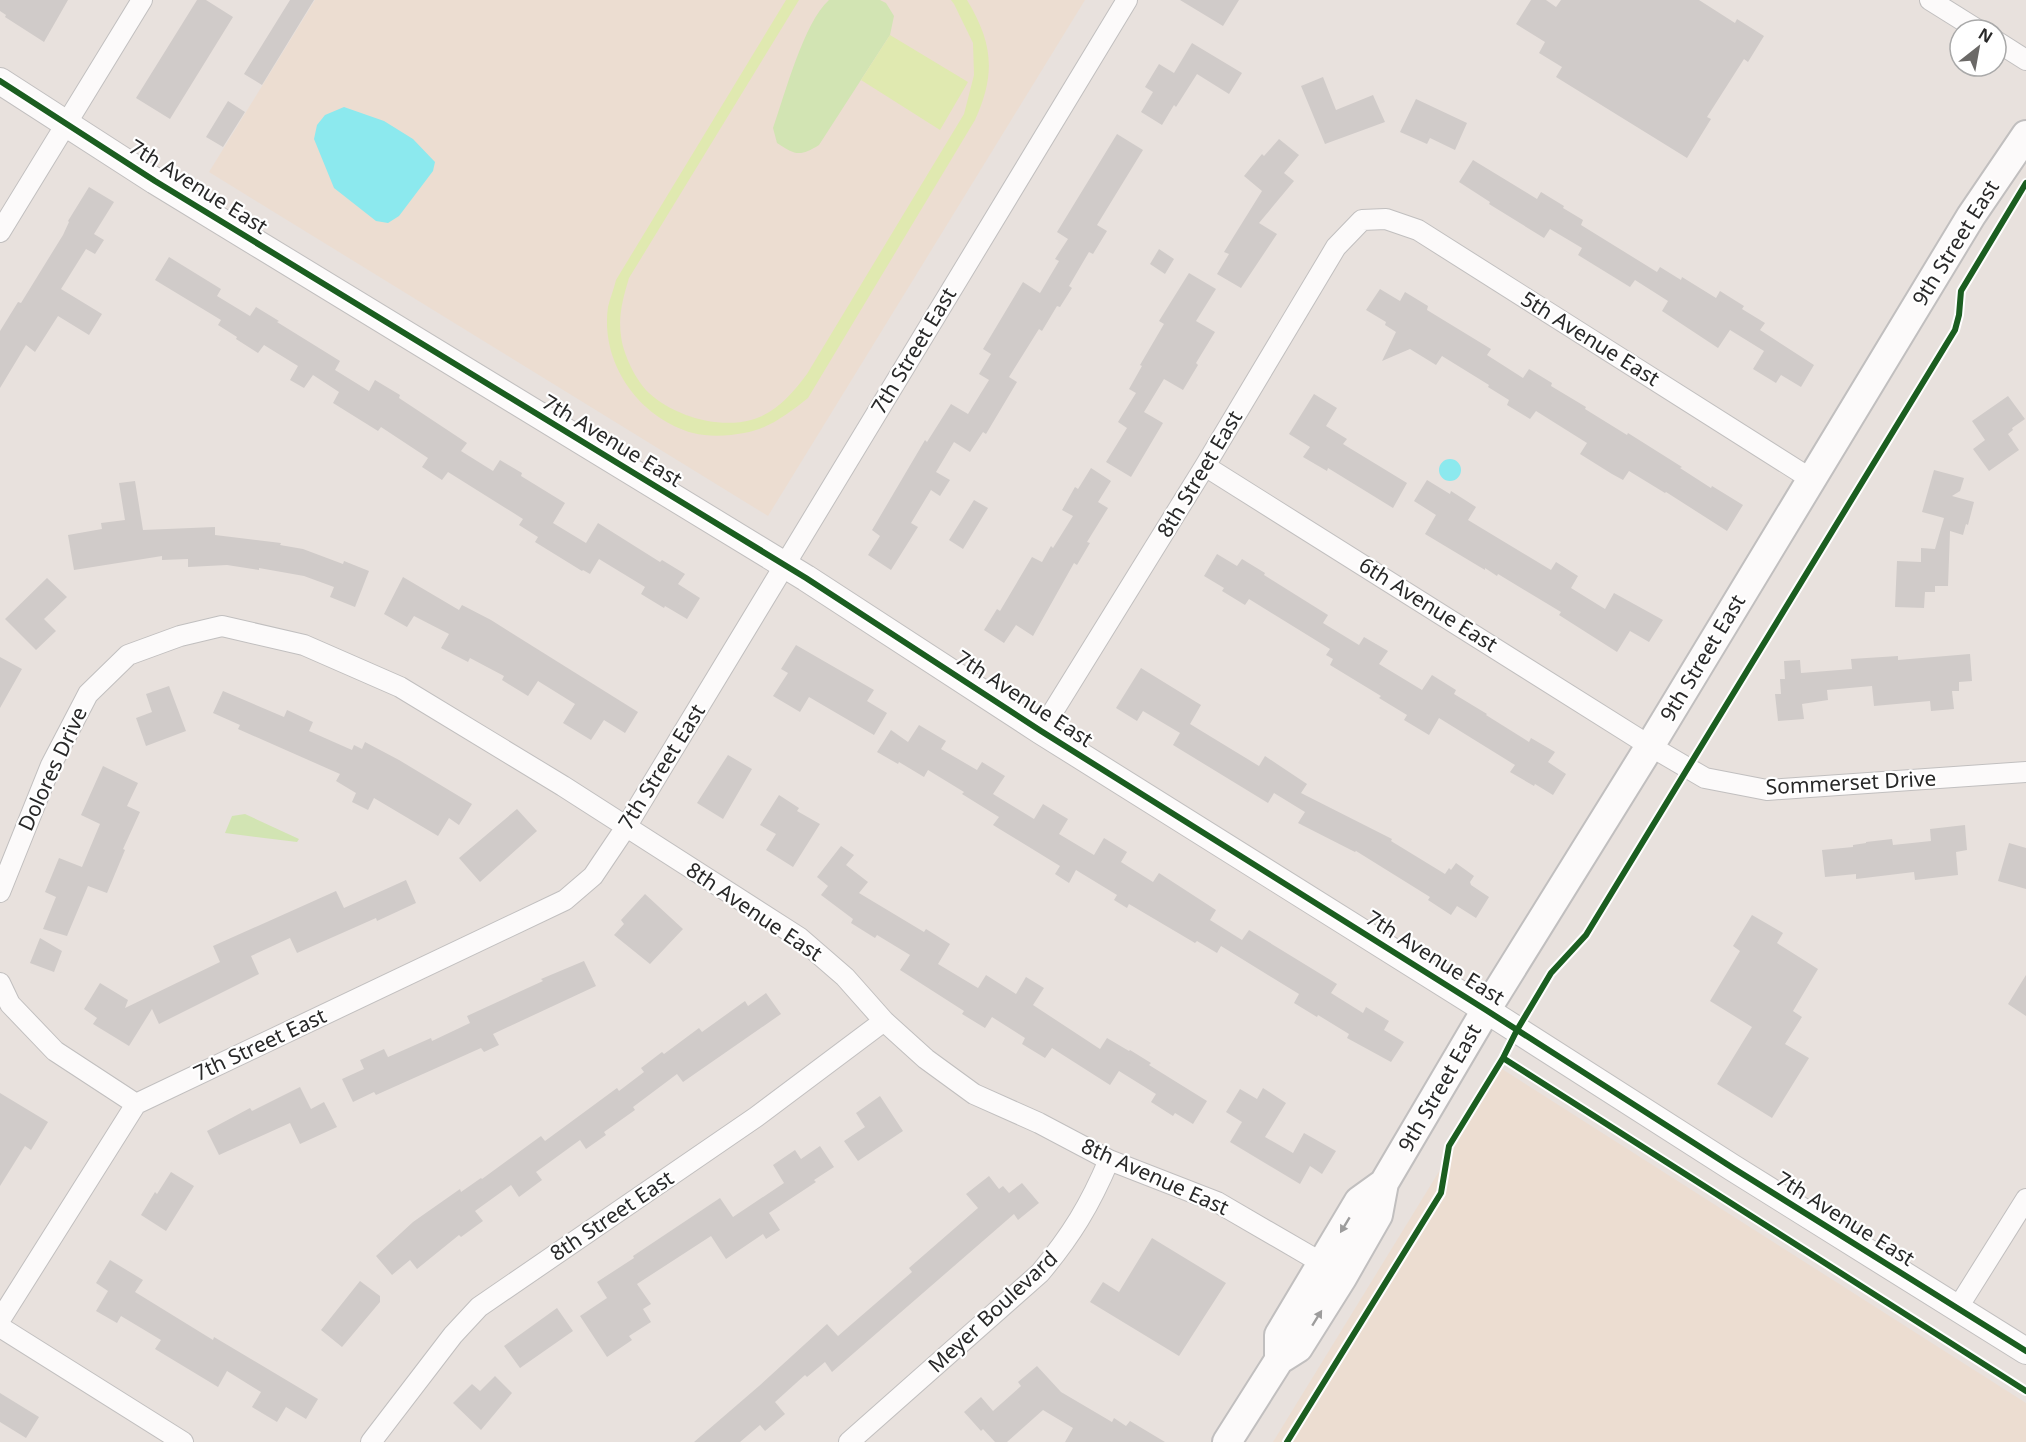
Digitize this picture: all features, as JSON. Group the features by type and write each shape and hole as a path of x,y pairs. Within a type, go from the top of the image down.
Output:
{"main road":[{"name":"9th Street East","path":"1227,1442 1279,1360 1298,1348 1342,1278 1378,1215 1384,1183 1486,1010 1650,746 1971,216 2026,135"},
{"name":"9th Street East","path":"1279,1360 1279,1335 1359,1201 1384,1183"}],"street":[{"path":"0,232 142,0"},
{"name":"7th Street East","path":"136,1104 565,900 593,876 626,827 785,566 1126,0"},
{"path":"1934,1 1960,18"},
{"path":"2008,49 2026,60"},
{"name":"7th Avenue East","path":"0,81 165,187 785,566 1041,731 1486,1010 1957,1310 2026,1351"},
{"name":"5th Avenue East","path":"1362,219 1386,219 1418,230 1811,479"},
{"name":"8th Street East","path":"1041,731 1205,466 1336,247 1362,219"},
{"name":"6th Avenue East","path":"1205,466 1650,746"},
{"name":"8th Avenue East","path":"158,644 222,626 304,645 399,687 800,938 845,977 884,1021 926,1059 974,1094 1039,1123 1109,1160 1217,1202 1322,1263"},
{"name":"Dolores Drive","path":"0,892 51,765 88,694 128,655 158,644"},
{"name":"Sommerset Drive","path":"1650,746 1705,778 1767,790 2026,772"},
{"path":"0,983 10,1004 55,1051 136,1104 0,1320"},
{"name":"8th Street East","path":"371,1442 453,1335 478,1307 756,1117 884,1021"},
{"name":"Meyer Boulevard","path":"849,1442 1040,1273 1064,1244 1084,1213 1109,1160"},
{"path":"1957,1310 2026,1199"},
{"path":"0,1328 183,1442"}],"shaded area":[{"path":"315,0 1085,0 768,516 209,172"},
{"path":"1502,1069 2026,1403 2026,1442 1273,1442"}],"green space":[{"path":"786,0 799,0 629,278 625,293 620,329 624,351 631,367 639,382 649,393 684,414 725,423 751,420 776,408 807,374 964,114 974,75 973,43 951,0 967,0 982,30 989,59 986,88 975,120 808,398 778,420 753,431 712,436 693,433 674,426 656,415 627,385 617,368 610,348 607,328 608,307 616,280"},
{"path":"829,0 880,0 886,3 894,16 890,35 819,145 802,153 793,152 777,143 773,128 803,41 820,10"},
{"path":"890,35 968,82 940,130 861,80"},
{"path":"245,814 299,839 297,842 225,833 232,816"}],"water":[{"path":"344,107 384,121 413,139 435,162 433,171 399,216 388,223 376,221 334,188 314,139 317,125 325,115"},
{"path":"1450,459 1458,462 1461,470 1458,478 1450,481 1442,478 1439,470 1442,462"}],"building":[{"path":"0,0 68,0 44,42 5,17 6,15 0,11"},
{"path":"197,0 206,0 233,17 170,119 136,98"},
{"path":"290,0 314,0 262,85 244,74"},
{"path":"1180,0 1239,0 1223,26"},
{"path":"1531,0 1546,0 1556,7 1561,0 1699,0 1735,23 1737,19 1764,36 1748,62 1744,59 1707,117 1711,119 1687,158 1556,77 1562,67 1539,53 1545,42 1516,24"},
{"path":"1192,43 1242,73 1229,94 1197,74 1162,125 1141,112 1153,92 1145,87 1159,64 1174,73"},
{"path":"1323,77 1336,110 1373,95 1385,122 1325,144 1301,86"},
{"path":"1416,99 1467,123 1455,150 1430,138 1427,144 1400,132"},
{"path":"228,101 245,112 223,147 206,137"},
{"path":"1117,134 1143,150 1097,225 1107,231 1093,254 1089,252 1069,286 1072,288 1060,307 1057,306 1042,331 1039,329 1009,377 1017,382 986,434 983,432 970,452 954,442 936,472 950,480 940,496 931,490 911,523 918,527 891,570 868,555 880,536 872,530 925,440 927,442 951,404 968,414 989,380 979,374 991,354 983,349 1023,282 1040,293 1059,261 1055,259 1068,239 1057,232"},
{"path":"1279,139 1299,155 1284,173 1294,181 1259,223 1277,234 1241,288 1217,274 1229,254 1224,252 1262,191 1244,176 1262,154 1264,156"},
{"path":"1473,160 1537,199 1541,192 1564,206 1563,208 1583,220 1581,225 1657,272 1660,267 1681,280 1682,277 1716,298 1720,291 1744,306 1742,309 1765,323 1760,330 1814,365 1801,387 1781,375 1776,383 1753,369 1764,351 1730,330 1718,348 1662,311 1668,301 1635,280 1630,287 1578,255 1582,248 1550,229 1544,238 1489,204 1490,202 1459,182"},
{"path":"89,187 114,202 94,234 104,240 95,254 86,249 61,289 102,314 89,335 58,316 35,352 26,345 0,388 0,331 18,302 21,303 63,235 68,221"},
{"path":"1159,249 1174,259 1165,274 1150,264"},
{"path":"169,257 221,289 217,296 250,316 256,307 340,361 335,370 369,391 375,380 400,395 399,398 467,443 461,451 493,471 500,460 522,473 521,476 565,503 553,523 586,543 598,523 660,562 662,560 685,574 678,584 700,598 687,619 641,594 645,587 599,559 590,574 535,542 538,537 519,525 523,519 448,472 442,480 422,467 428,458 381,427 378,431 333,403 339,392 313,375 304,388 290,380 298,366 264,345 258,353 218,325 221,320 155,280"},
{"path":"1189,273 1216,289 1196,321 1215,332 1183,390 1164,379 1144,412 1163,423 1131,477 1106,462 1127,428 1118,422 1136,393 1129,389 1164,324 1159,321"},
{"path":"1380,289 1400,301 1405,292 1428,306 1427,310 1491,349 1487,355 1523,378 1529,369 1552,383 1551,386 1586,407 1585,409 1627,435 1628,433 1711,488 1712,486 1743,505 1727,531 1629,471 1623,480 1612,474 1580,454 1587,443 1536,411 1530,419 1507,405 1509,400 1488,387 1489,385 1442,356 1436,365 1410,349 1382,361 1396,332 1385,325 1386,322 1366,310"},
{"path":"1314,394 1337,408 1326,426 1347,439 1343,444 1407,483 1393,508 1328,468 1327,471 1303,457 1310,447 1289,434"},
{"path":"2008,396 2025,419 2012,428 2013,430 2008,434 2019,450 1989,471 1973,449 1985,440 1972,421"},
{"path":"1091,468 1111,481 1098,502 1108,508 1087,542 1090,543 1077,565 1074,563 1033,636 1016,625 1004,643 984,630 997,609 1000,611 1032,557 1042,562 1051,546 1053,548 1073,516 1062,510 1075,487 1078,489"},
{"path":"1934,470 1964,478 1960,491 1952,496 1974,502 1968,525 1966,524 1963,535 1950,531 1948,586 1935,586 1935,592 1925,592 1924,608 1895,607 1897,561 1921,562 1921,548 1935,549 1944,518 1922,512"},
{"path":"1427,480 1450,494 1451,491 1476,507 1468,520 1551,570 1556,562 1578,576 1571,588 1605,609 1614,593 1663,620 1649,642 1630,631 1617,652 1559,615 1561,612 1425,534 1436,515 1414,501"},
{"path":"135,481 143,530 215,527 215,535 281,543 280,545 303,549 343,564 344,561 369,571 355,607 330,597 334,587 304,576 259,568 259,570 227,565 188,567 188,559 162,560 162,556 74,570 68,535 102,529 101,523 125,520 119,483"},
{"path":"974,500 988,508 963,549 949,540"},
{"path":"1217,554 1237,566 1242,559 1265,573 1264,575 1328,615 1323,623 1359,645 1364,637 1388,651 1379,664 1422,690 1432,675 1456,690 1454,694 1529,742 1531,738 1555,752 1548,762 1566,774 1553,795 1510,772 1515,765 1439,718 1429,735 1404,720 1407,715 1330,665 1333,659 1326,655 1330,649 1249,599 1245,605 1222,591 1224,588 1204,576"},
{"path":"403,577 459,610 462,605 491,620 638,712 625,733 604,720 591,740 563,723 575,704 538,681 528,696 502,680 504,676 470,658 468,662 441,648 449,634 414,616 407,627 384,614"},
{"path":"47,578 67,597 44,619 56,631 36,650 5,619"},
{"path":"796,645 874,690 867,701 887,713 874,735 809,697 800,712 773,696 788,673 781,669"},
{"path":"1970,654 1972,681 1959,682 1959,691 1952,691 1954,709 1931,711 1930,701 1874,706 1872,686 1827,690 1828,700 1802,704 1804,719 1778,721 1775,694 1781,694 1780,679 1785,679 1784,661 1800,660 1801,673 1852,669 1851,659 1898,656 1898,660"},
{"path":"0,657 22,669 0,708"},
{"path":"1141,668 1201,705 1190,724 1259,766 1265,756 1307,784 1301,793 1392,839 1391,841 1445,874 1456,863 1474,876 1470,882 1471,885 1489,897 1476,918 1457,906 1451,915 1428,900 1430,897 1356,851 1298,823 1305,812 1274,793 1268,803 1173,745 1180,733 1143,711 1137,721 1116,708"},
{"path":"169,686 186,731 146,746 136,718 152,712 146,694"},
{"path":"223,691 284,717 287,710 313,722 309,731 352,750 354,745 362,749 365,742 472,804 459,825 449,818 438,836 374,798 368,810 352,802 356,793 336,781 340,774 238,729 240,725 213,713"},
{"path":"919,725 946,741 941,749 977,770 982,762 1005,776 993,794 1034,819 1043,804 1068,819 1059,834 1094,855 1104,838 1127,852 1121,862 1153,882 1159,873 1216,910 1210,920 1242,940 1249,930 1337,984 1331,993 1363,1013 1366,1007 1389,1021 1384,1030 1404,1042 1391,1062 1347,1038 1349,1034 1294,1003 1299,994 1221,946 1217,953 1197,941 1195,943 1129,904 1127,908 1114,900 1117,895 1076,870 1069,883 1055,874 1060,866 993,825 999,817 962,794 964,792 928,770 924,777 877,752 891,730 908,742"},
{"path":"728,755 752,769 723,819 697,803"},
{"path":"103,766 138,783 127,806 140,812 107,893 88,886 67,936 43,929 56,897 45,892 59,858 82,867 100,824 81,815"},
{"path":"779,795 799,808 797,811 820,824 793,867 766,850 776,834 760,825"},
{"path":"517,809 537,831 480,882 459,858"},
{"path":"1965,825 1967,850 1956,852 1958,875 1915,880 1914,872 1856,879 1856,874 1825,877 1822,850 1853,847 1853,845 1866,842 1892,839 1893,845 1931,841 1930,829"},
{"path":"2009,843 2026,848 2026,889 1998,881"},
{"path":"841,846 854,855 846,865 868,882 859,893 924,932 926,929 950,944 938,964 978,988 986,975 1016,994 1026,977 1044,988 1033,1005 1100,1049 1107,1038 1130,1050 1151,1063 1149,1065 1207,1101 1193,1124 1175,1113 1173,1116 1151,1102 1156,1094 1119,1071 1110,1085 1052,1048 1045,1058 1022,1044 1025,1038 992,1017 985,1028 962,1014 964,1011 900,970 910,955 877,935 875,938 851,923 853,919 821,895 828,886 817,877"},
{"path":"406,880 416,903 297,953 290,938 251,956 259,974 159,1024 152,1009 129,1046 93,1024 97,1018 84,1009 100,983 128,1000 125,1008 220,962 213,946 336,891 344,908"},
{"path":"645,894 683,929 650,964 614,935 624,924 621,920"},
{"path":"1752,915 1783,933 1777,943 1818,969 1793,1011 1802,1017 1785,1044 1809,1058 1772,1118 1717,1084 1752,1027 1710,1001 1740,951 1733,946"},
{"path":"40,938 62,951 54,972 30,963"},
{"path":"584,961 596,986 493,1034 499,1045 484,1052 481,1048 376,1095 374,1092 353,1102 342,1079 364,1069 360,1060 384,1049 388,1057 431,1038 432,1041 470,1023 467,1016 543,981 541,979"},
{"path":"2026,975 2026,1016 2008,1004"},
{"path":"766,993 781,1014 683,1082 677,1074 633,1107 635,1110 604,1132 606,1135 586,1149 580,1140 536,1172 542,1180 519,1197 511,1185 475,1211 483,1221 461,1237 459,1235 417,1269 410,1260 392,1275 376,1256 413,1222 460,1189 461,1192 482,1179 541,1136 545,1141 617,1088 619,1091 644,1072 641,1068 662,1052 664,1054 699,1028 702,1032 745,1001 748,1006"},
{"path":"300,1087 311,1109 324,1102 337,1127 300,1144 290,1123 219,1155 207,1131 250,1108 252,1111"},
{"path":"1263,1088 1286,1103 1265,1137 1293,1153 1304,1133 1336,1151 1322,1174 1310,1166 1300,1184 1230,1142 1242,1122 1226,1112 1240,1089 1257,1099"},
{"path":"0,1093 48,1122 31,1150 25,1146 0,1186"},
{"path":"880,1096 903,1131 858,1161 844,1141 865,1127 856,1113"},
{"path":"820,1146 834,1167 814,1180 816,1182 769,1213 780,1230 766,1239 763,1234 726,1259 711,1236 637,1284 651,1304 643,1309 651,1322 629,1336 632,1340 607,1357 580,1316 607,1298 597,1282 720,1198 733,1217 784,1183 773,1165 795,1150 801,1159"},
{"path":"171,1172 194,1186 166,1231 141,1215"},
{"path":"989,1176 999,1189 1003,1186 1009,1193 1022,1183 1039,1203 1018,1220 1014,1214 832,1372 825,1362 807,1377 805,1375 775,1402 785,1414 765,1431 760,1425 740,1442 694,1442 827,1324 838,1336 912,1272 909,1268 978,1208 966,1194"},
{"path":"1152,1238 1226,1283 1179,1356 1090,1302 1103,1282 1119,1292"},
{"path":"110,1260 143,1280 135,1292 213,1340 214,1337 318,1399 306,1419 286,1407 277,1422 252,1407 261,1392 227,1371 218,1387 155,1349 161,1340 121,1316 117,1323 96,1311 108,1291 96,1283"},
{"path":"360,1281 380,1296 380,1302 342,1347 321,1330"},
{"path":"557,1308 573,1331 520,1368 504,1346"},
{"path":"1037,1366 1061,1392 1112,1422 1114,1418 1126,1426 1130,1421 1165,1442 1065,1442 1073,1428 1043,1410 1007,1442 995,1442 983,1429 981,1431 964,1412 981,1397 993,1411 1021,1386 1018,1382"},
{"path":"495,1376 512,1393 481,1430 453,1403 472,1384 480,1391"},
{"path":"0,1393 39,1417 26,1438 0,1422"}],"cycle path":[{"path":"0,81 155,181 806,578 1041,731 2026,1351"},
{"path":"1287,1442 1441,1193 1449,1146 1503,1058 1551,973 1586,935 1955,330 1961,291 2026,183"},
{"path":"1503,1058 2026,1391"}]}
